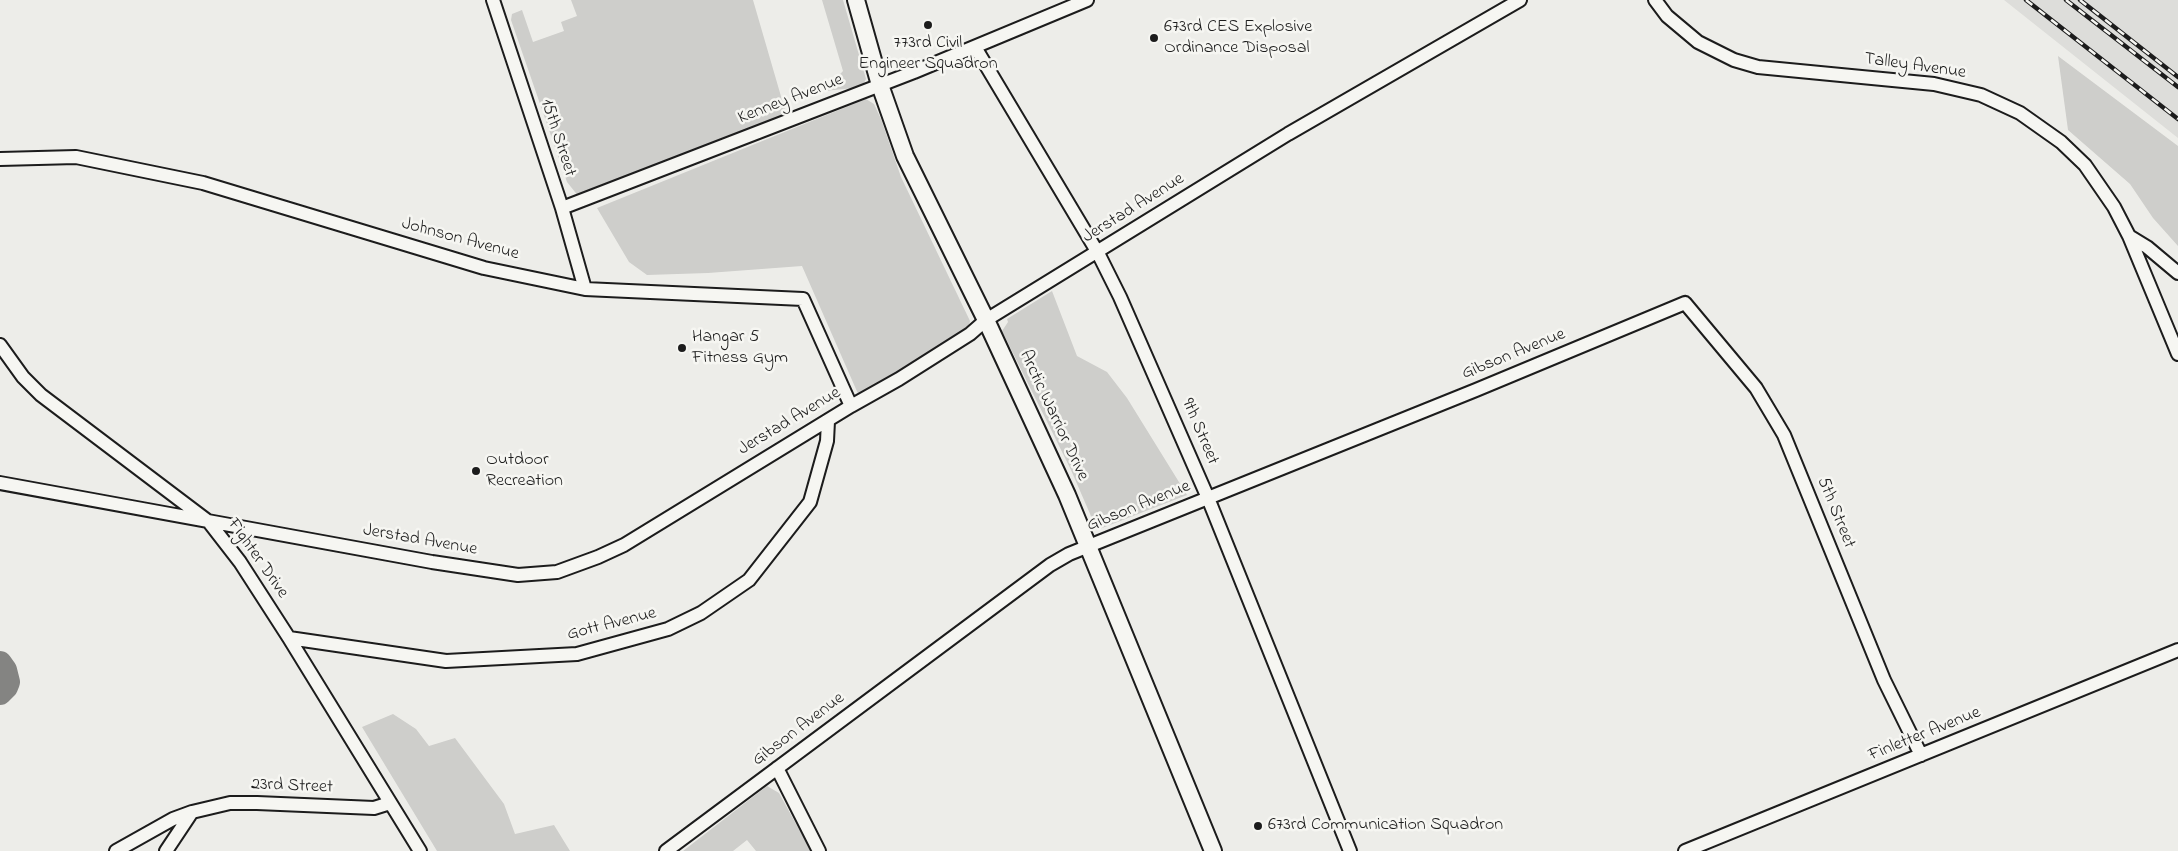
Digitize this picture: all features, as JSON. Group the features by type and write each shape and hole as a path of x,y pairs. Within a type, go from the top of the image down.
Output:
{"main road":[{"name":"Arctic Warrior Drive","path":"856,0 880,85 904,156 986,320 1068,495 1213,851"}],"street":[{"name":"15th Street","path":"493,0 562,208 585,289"},
{"name":"Kenney Avenue","path":"562,208 976,47 1087,0"},
{"name":"Jerstad Avenue","path":"0,483 518,576 557,572 598,558 624,545 851,406 898,380 970,334 986,320 1098,253 1288,134 1520,0"},
{"name":"Talley Avenue","path":"1655,0 1667,16 1698,42 1734,60 1758,67 1934,84 1981,95 2020,113 2061,142 2085,165 2114,207 2129,236 2147,247 2178,273"},
{"name":"9th Street","path":"976,47 1098,253 1128,314 1208,498 1350,851"},
{"name":"Johnson Avenue","path":"0,159 76,157 203,183 484,268 585,289 803,299 851,406"},
{"path":"2129,236 2178,354"},
{"name":"Gibson Avenue","path":"666,851 1050,565 1068,554 1686,303"},
{"name":"5th Street","path":"1686,303 1756,388 1784,435 1884,680 1921,755"},
{"name":"Fighter Drive","path":"0,345 22,377 41,395 209,522 240,562 289,638 420,851"},
{"name":"Gott Avenue","path":"289,638 446,661 577,654 668,629 701,614 749,580 810,502 827,442 828,421"},
{"name":"Finletter Avenue","path":"1685,851 2178,650"},
{"path":"777,768 819,851"},
{"name":"23rd Street","path":"116,851 154,828 192,812 230,804 257,803 374,808 390,803"},
{"path":"166,851 192,812"}],"shaded area":[{"path":"571,0 753,0 787,117 579,197 567,182 511,20 512,14 522,10 533,42 564,31 561,22 577,16"},
{"path":"822,0 843,0 866,79 864,87 824,91 843,71"},
{"path":"2004,0 2178,0 2178,138 2125,96"},
{"path":"2058,56 2178,146 2178,246 2153,218 2130,184 2068,130"},
{"path":"866,99 874,104 901,177 970,321 968,329 859,396 802,266 708,273 647,275 629,262 597,208"},
{"path":"1052,291 1077,356 1107,372 1127,398 1187,495 1097,530 1071,470 1002,331 1008,322 1007,319"},
{"path":"393,714 416,729 429,746 455,738 504,804 515,834 554,825 570,851 437,851 362,727"},
{"path":"767,786 779,793 811,851 756,851 747,840 733,851 683,851"}],"taxiway":[{"path":"0,663 5,670 8,682 0,693"}],"railway":[{"path":"2026,0 2178,119"},
{"path":"2066,0 2178,87"},
{"path":"2080,0 2178,77"}],"place":[{"name":"773rd Civil Engineer Squadron","path":"928,25"},
{"name":"673rd CES Explosive Ordinance Disposal","path":"1154,38"},
{"name":"Hangar 5 Fitness Gym","path":"682,348"},
{"name":"Outdoor Recreation","path":"476,471"},
{"name":"673rd Communication Squadron","path":"1258,826"}]}
